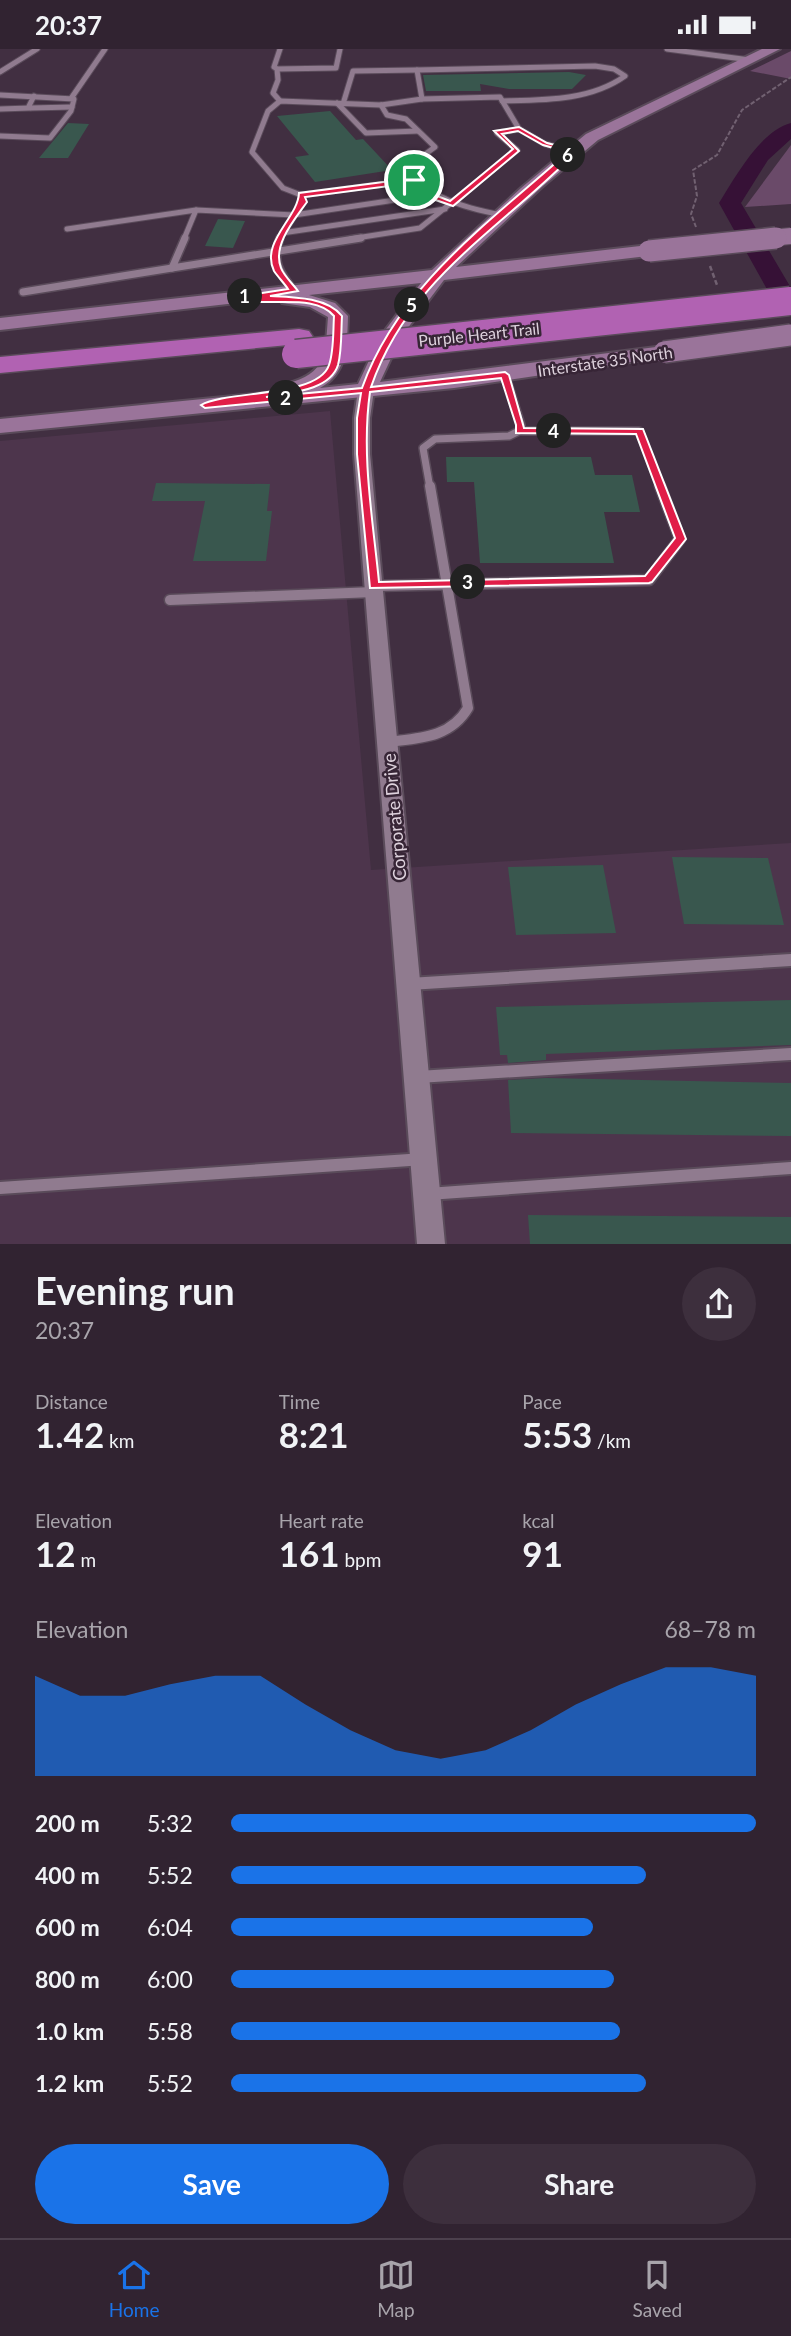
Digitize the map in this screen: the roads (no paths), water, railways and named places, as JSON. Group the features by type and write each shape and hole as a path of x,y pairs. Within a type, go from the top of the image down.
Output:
{"highway":[{"name":"Purple Heart Trail","path":"0,386 297,345 791,285"},
{"name":"Purple Heart Trail","path":"0,363 297,345 791,301"}],"main road":[{"path":"366,390 381,354 408,310 435,275 573,151 592,137 773,49"},
{"path":"483,231 481,245 488,252 509,258 548,262"},
{"path":"0,324 791,236"},
{"path":"205,405 306,387 325,377 333,366 338,316 332,308 297,300 242,297"},
{"name":"Interstate 35 North","path":"0,426 505,375 791,335"}],"street":[{"name":"Corporate Drive","path":"366,390 362,418 362,454 432,1244"}],"lane":[{"path":"0,72 31,56 37,49"},
{"path":"0,136 50,138 72,107 72,97 105,49"},
{"path":"280,49 274,67 277,69 278,80 273,93 280,101"},
{"path":"336,68 340,49"},
{"path":"667,49 732,56 750,61"},
{"path":"277,69 336,68 353,71 595,67 614,69 623,72 625,76 589,91 559,99 502,101"},
{"path":"417,70 422,99"},
{"path":"340,104 353,71"},
{"path":"0,95 72,97"},
{"path":"30,108 34,96"},
{"path":"414,180 302,195 284,188 253,152 268,111 280,101 381,105 422,99 500,97 519,129 545,144 573,151"},
{"path":"340,104 366,134 418,131"},
{"path":"381,105 387,115 406,119 435,147 405,169 429,195 448,206"},
{"path":"0,109 72,107"},
{"path":"23,292 420,228 517,149 497,133 519,129"},
{"path":"294,291 278,270 277,251 282,233 303,202 302,195"},
{"path":"67,229 196,210 294,215 429,195"},
{"path":"282,233 448,206 501,215"},
{"path":"172,268 196,210"},
{"path":"505,375 521,425 519,431"},
{"path":"170,600 374,589 446,582 649,580 680,539 639,431 519,431 509,436 435,439 423,448 446,582 468,708 462,720 444,734 388,742"},
{"path":"409,984 791,960"},
{"path":"417,1077 791,1054"},
{"path":"0,1188 424,1159"},
{"path":"427,1195 791,1168"}],"waterway":[{"path":"791,129 760,156 730,203 791,309"}]}
